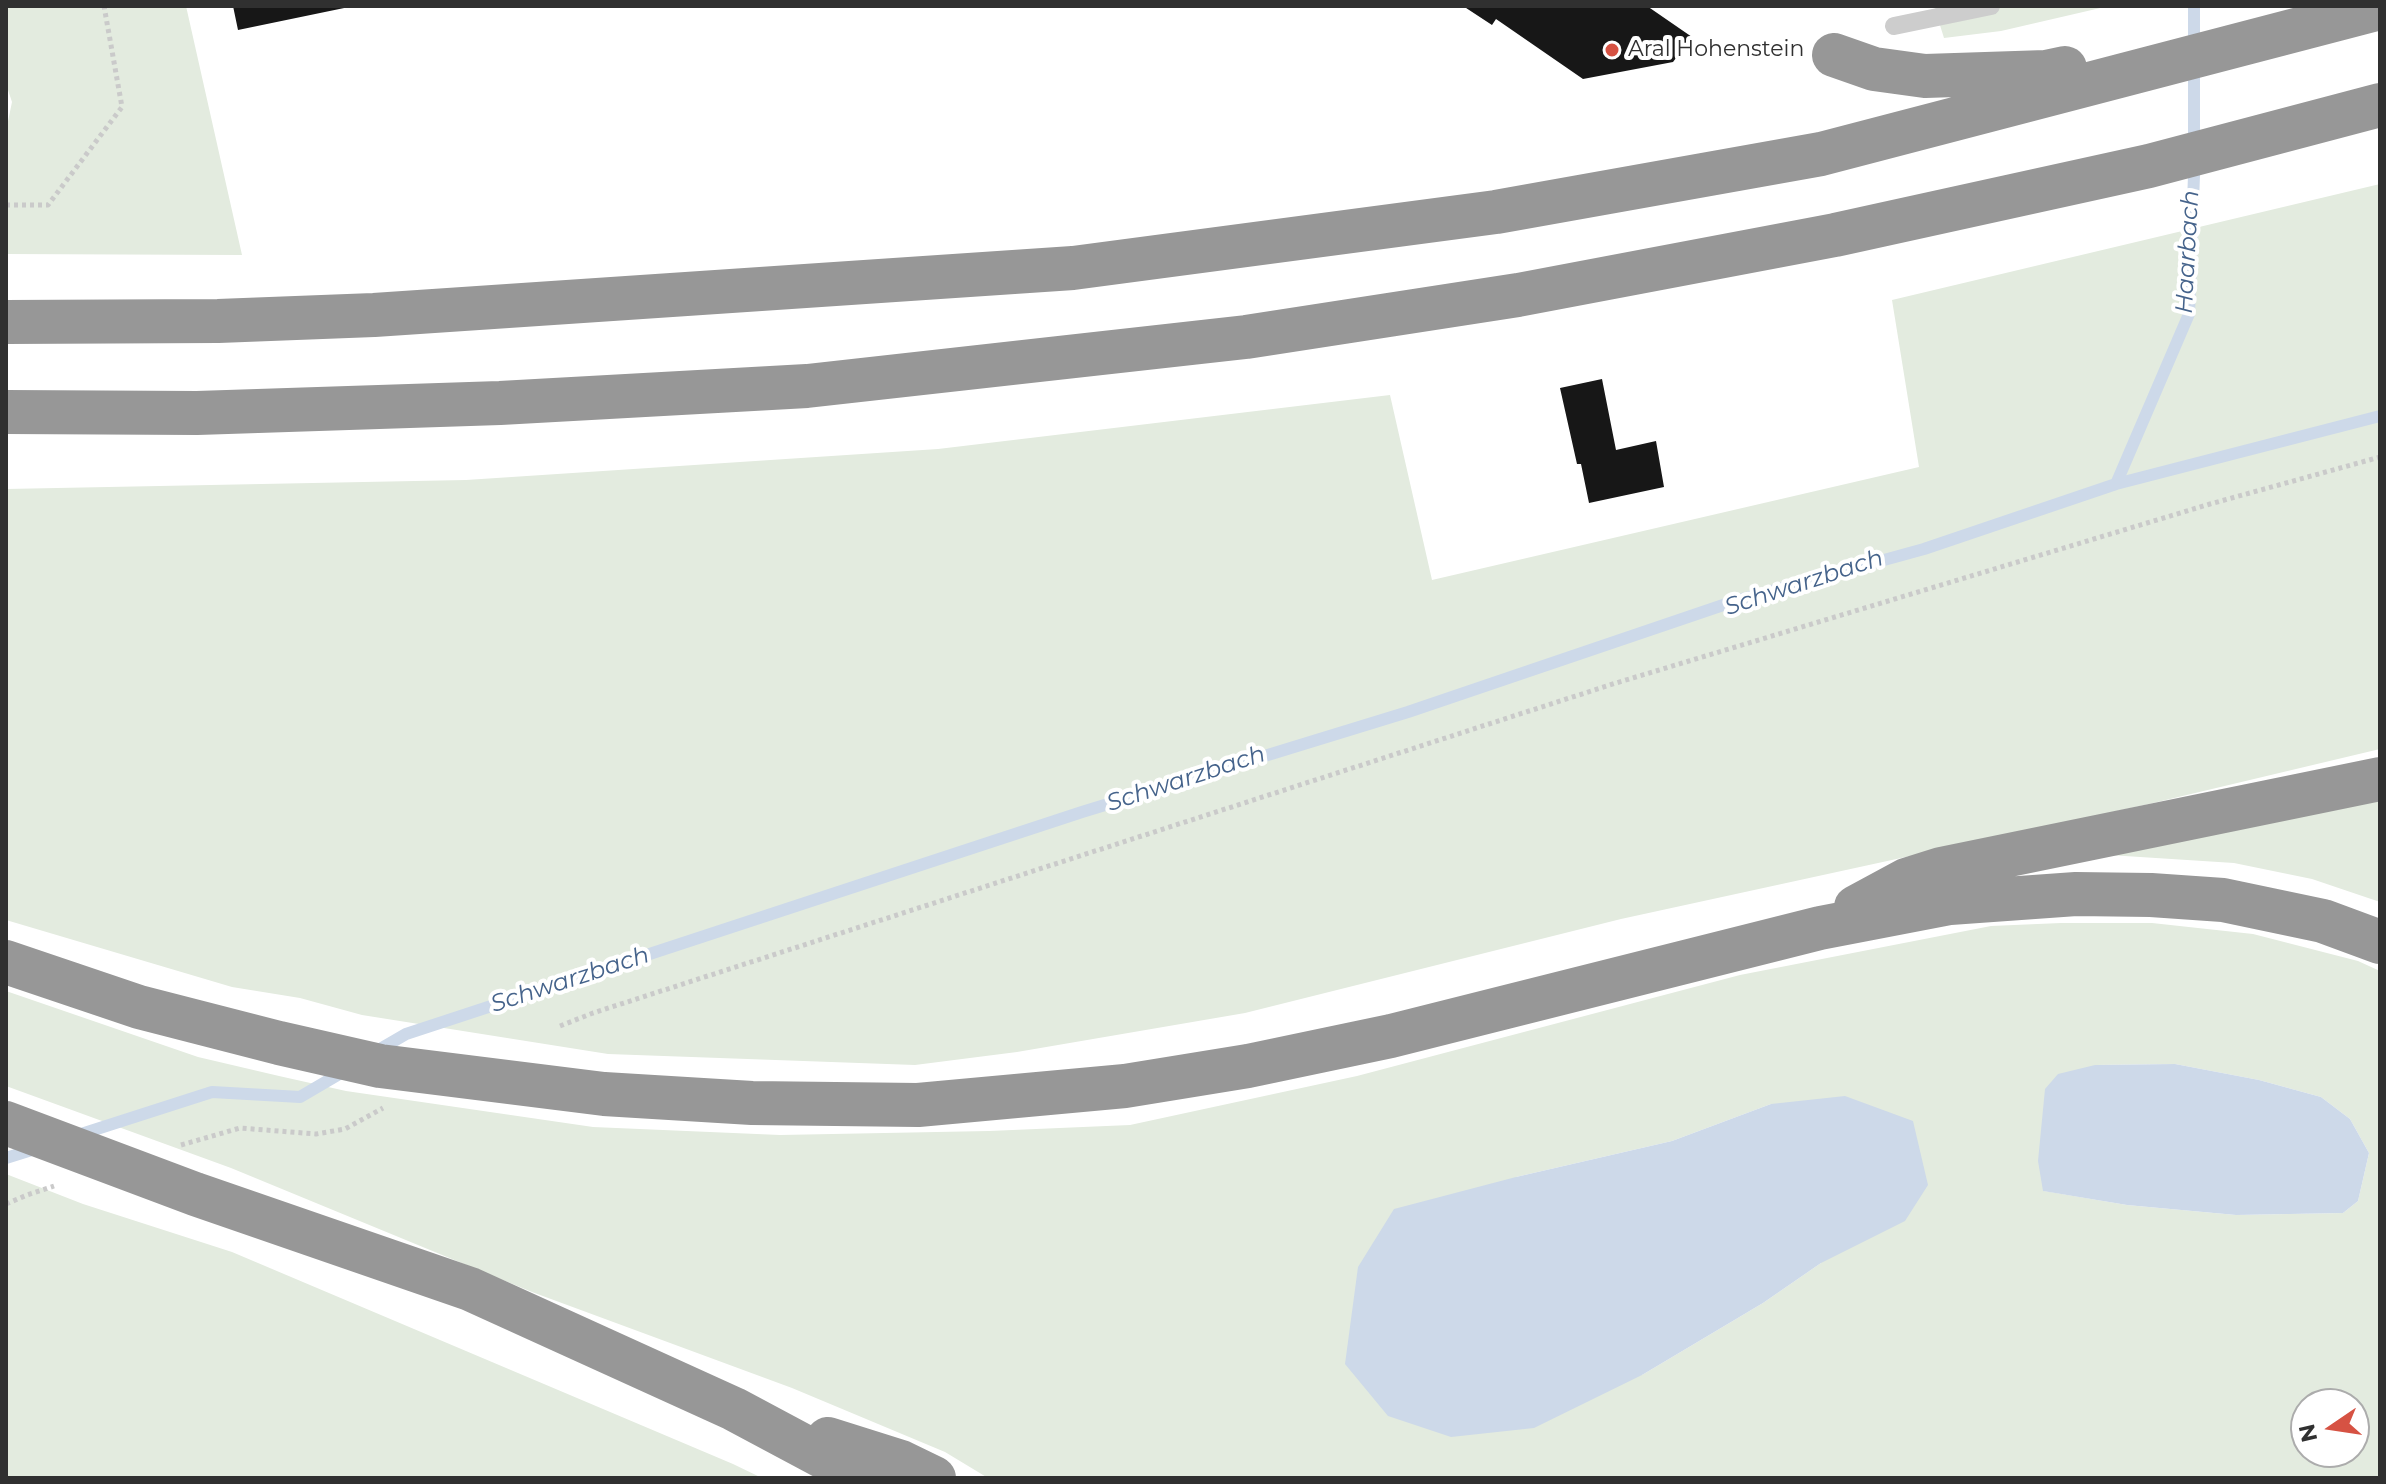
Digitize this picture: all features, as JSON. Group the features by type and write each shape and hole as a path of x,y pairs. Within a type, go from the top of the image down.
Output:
{"highway":[{"path":"1834,55 1874,69 1925,76 2046,72 2124,64 2253,40 2380,8"},
{"path":"6,322 218,321 374,315 1073,268 1496,212 1821,154 2124,64"},
{"path":"6,412 197,413 500,403 792,387 1215,340 1518,295 1835,235 2149,166 2380,105"},
{"path":"1820,928 1906,880 1941,869 2380,779"},
{"path":"6,962 139,1007 380,1066 604,1094 752,1103 918,1105 1125,1086 1248,1066 1391,1036 1820,928 1950,903 2076,894 2223,900 2323,921 2380,942"},
{"path":"6,1123 195,1194 470,1289 734,1409 863,1478"},
{"path":"734,1409 901,1462 934,1478"}],"lane":[{"path":"1894,26 1991,6"}],"path":[{"path":"6,205 48,205 122,107 104,6"},
{"path":"560,1026 622,1003 776,956 1616,683 2210,504 2380,457"},
{"path":"240,1128 316,1134 345,1129 384,1108"},
{"path":"6,1204 27,1195"}],"shaded area":[{"path":"6,6 186,6 242,255 6,254 6,131 12,102 6,84"},
{"path":"1934,6 2109,6 2001,31 1944,38"},
{"path":"2380,184 2380,749 2149,804 1621,919 1245,1013 1017,1052 915,1065 608,1054 362,1015 300,998 232,987 6,920 6,489 466,480 938,449 1390,395 1432,580 1919,467 1892,300"},
{"path":"2380,793 2380,902 2312,879 2234,863 2109,855"},
{"path":"2061,923 2152,923 2253,934 2358,961 2380,971 2380,1478 988,1478 945,1452 792,1388 532,1292 231,1168 6,1086 6,991 198,1057 279,1076 346,1091 593,1127 780,1135 1130,1125 1357,1076 1740,975 1991,926","holes":["2175,1064 2259,1080 2321,1097 2350,1119 2369,1153 2358,1201 2343,1213 2236,1215 2127,1205 2044,1191 2095,1065","1771,1104 1821,1263 1763,1303 1642,1375 1516,1177 1672,1141"]},
{"path":"6,1174 83,1204 232,1252 762,1478 6,1478"}],"water":[{"path":"2175,1064 2259,1080 2321,1097 2350,1119 2369,1153 2358,1201 2343,1213 2236,1215 2127,1205 2043,1191 2038,1161 2045,1089 2058,1074 2095,1065"},
{"path":"1845,1096 1913,1121 1928,1185 1905,1221 1821,1263 1763,1303 1642,1375 1534,1428 1451,1437 1388,1416 1345,1364 1358,1267 1394,1209 1672,1141 1771,1104"}],"building":[{"path":"233,6 349,6 349,7 238,30"},
{"name":"Aral Hohenstein","path":"1463,6 1647,6 1692,37 1673,62 1583,79 1496,19 1492,25"},
{"path":"1602,379 1616,450 1656,441 1664,487 1589,503 1560,388"}],"waterway":[{"name":"Haarbach","path":"2194,6 2194,47"},
{"name":"Haarbach","path":"2116,484 2189,314 2194,65"},
{"name":"Schwarzbach","path":"375,1052 406,1034 1082,812 1408,712 1735,601 1924,549 2116,484 2380,416"},
{"name":"Schwarzbach","path":"75,1136 212,1092 300,1097 346,1070"},
{"name":"Schwarzbach","path":"6,1158 38,1148"}],"place":[{"name":"Aral Hohenstein","path":"1612,50"}]}
